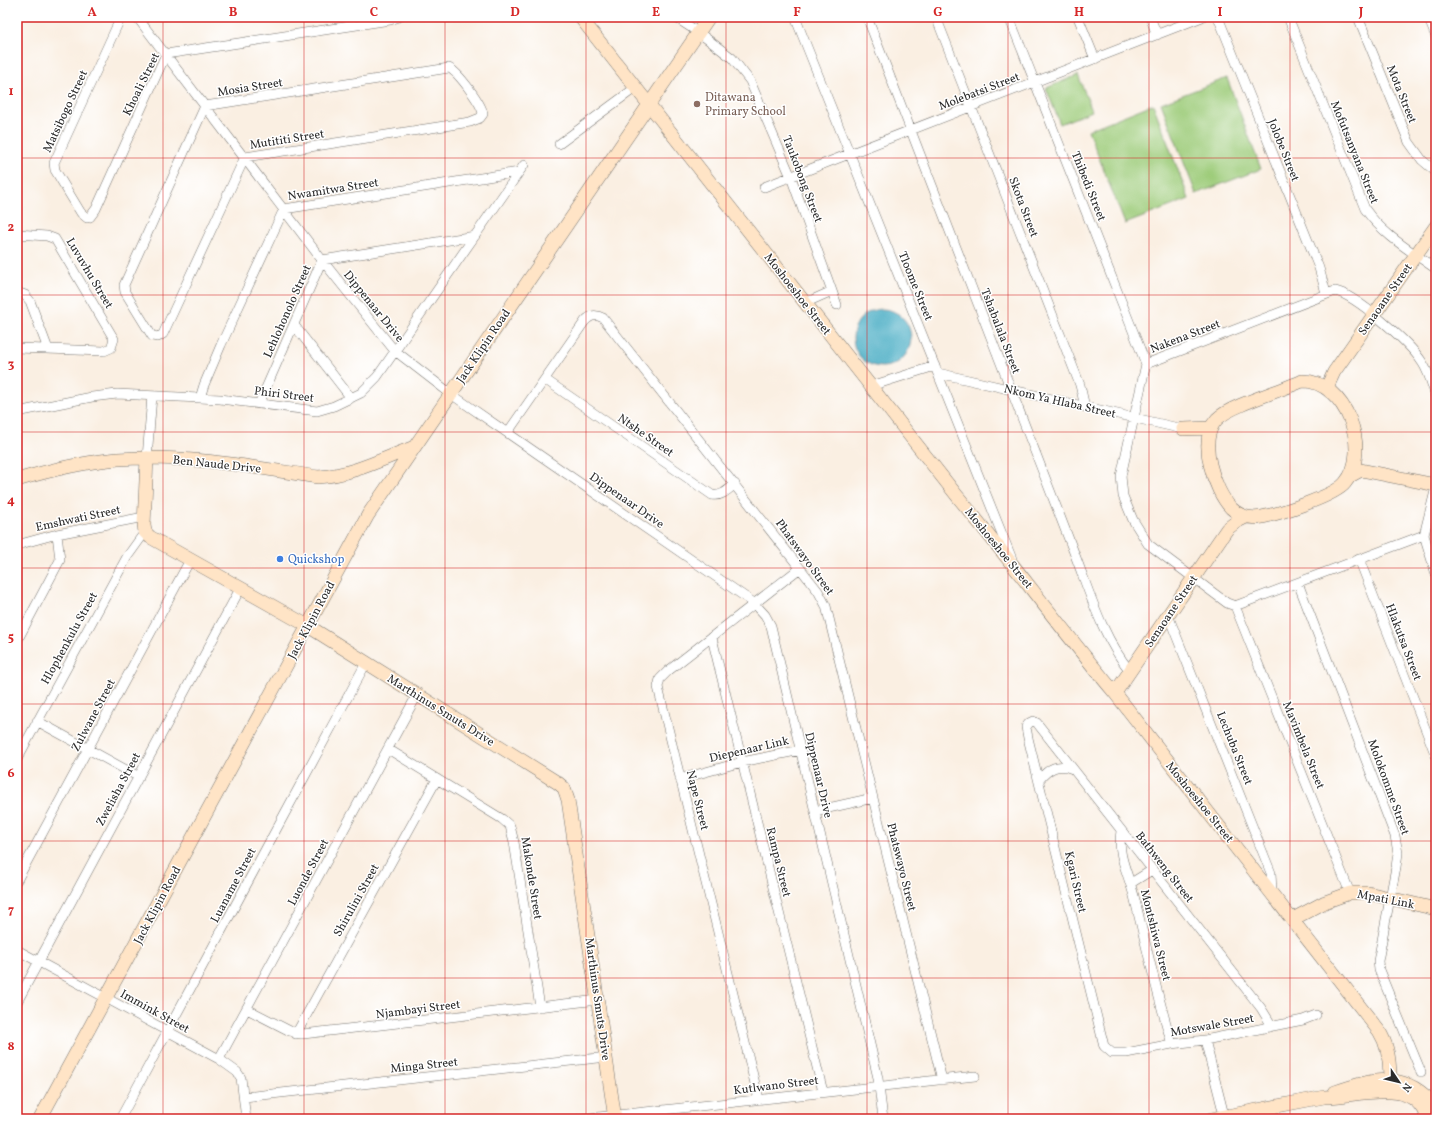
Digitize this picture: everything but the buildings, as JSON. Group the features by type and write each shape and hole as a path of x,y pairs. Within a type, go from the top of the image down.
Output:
{"street":[{"name":"Matsibogo Street","path":"81,213 55,170 54,163 121,17"},
{"name":"Dippenaar Drive","path":"137,17 322,260 394,350 451,394 754,603 765,615 771,626 816,811 879,1087 883,1119"},
{"name":"Khoali Street","path":"81,213 89,218 96,209 166,54 390,20 399,17"},
{"name":"Moshoeshoe Street","path":"580,17 958,497 1014,564 1192,794 1272,892 1383,1037 1387,1048 1389,1085"},
{"name":"Taukobong Street","path":"675,17 698,32 732,58 750,81 791,177 837,305"},
{"name":"Jack Klipin Road","path":"40,1119 368,515 709,17"},
{"name":"Tloome Street","path":"796,17 1014,564"},
{"name":"Tshabalala Street","path":"867,17 1110,642 1119,658 1130,671"},
{"name":"Skota Street","path":"936,17 1080,384 1085,407"},
{"name":"Thibedi Street","path":"1009,17 1146,364"},
{"path":"1078,17 1095,59"},
{"path":"1150,17 1157,34"},
{"name":"Molebatsi Street","path":"764,187 1202,17"},
{"name":"Jolobe Street","path":"1218,17 1319,268 1326,293"},
{"name":"Mofutsanyana Street","path":"1288,17 1365,209 1374,223 1436,269"},
{"name":"Mota Street","path":"1358,17 1409,142 1422,160 1436,172"},
{"path":"1428,17 1436,37"},
{"name":"Mosia Street","path":"149,332 125,292 124,285 205,106 449,68 455,72 480,106"},
{"path":"559,144 635,88"},
{"name":"Mutititi Street","path":"149,332 155,337 161,337 163,334 245,157 470,122 482,116 480,106"},
{"name":"Nwamitwa Street","path":"200,398 221,345 284,209 522,169"},
{"name":"Phiri Street","path":"17,412 106,395 200,398 317,411 334,406 351,398 372,384 394,350 522,169"},
{"name":"Senaoane Street","path":"1315,382 1328,378 1334,372 1436,226"},
{"name":"Luvuvhu Street","path":"17,234 48,236 55,239 114,339 112,346 104,351 48,349"},
{"name":"Lehlohonolo Street","path":"259,404 322,260 475,236"},
{"path":"805,303 832,291"},
{"name":"Nakena Street","path":"1235,606 1227,603 1193,579 1148,544 1133,520 1123,496 1120,476 1146,364 1334,291 1342,292 1374,315 1414,352 1422,362 1436,397"},
{"path":"17,292 25,295 32,304 48,349 17,348"},
{"name":"Phatswayo Street","path":"508,432 546,380 585,321 591,316 603,318 818,591 826,606 942,1080"},
{"path":"294,325 351,398"},
{"path":"871,386 936,370"},
{"name":"Nkom Ya Hlaba Street","path":"936,370 1011,390 1183,429 1198,436 1207,443"},
{"name":"Senaoane Street","path":"1330,392 1328,385 1334,372"},
{"name":"Ntshe Street","path":"546,380 712,495 717,496 722,494 735,484"},
{"path":"1302,381 1315,382 1330,392 1340,404 1351,424 1357,453 1350,476 1342,487 1321,497 1269,516 1246,517 1231,508 1213,473 1207,443 1211,428 1217,419 1232,410 1302,381"},
{"path":"145,532 144,516 152,396"},
{"name":"Nkom Ya Hlaba Street","path":"1183,429 1211,428"},
{"name":"Ben Naude Drive","path":"17,480 48,471 93,462 147,458 224,463 318,477 350,472 414,447"},
{"path":"1357,453 1373,471"},
{"path":"1350,476 1361,470 1373,471 1436,486 1424,534 1436,574"},
{"name":"Senaoane Street","path":"1227,529 1231,508"},
{"name":"Emshwati Street","path":"17,545 57,534 144,516"},
{"name":"Senaoane Street","path":"1115,693 1227,529 1246,517"},
{"name":"Marthinus Smuts Drive","path":"145,532 159,544 308,626 564,788 568,800 615,1117"},
{"name":"Hlophenkulu Street","path":"17,759 127,557 145,532"},
{"path":"17,641 60,560 57,534"},
{"path":"1235,606 1424,534"},
{"name":"Hlakutsa Street","path":"1359,559 1436,756"},
{"name":"Zulwane Street","path":"17,880 190,560"},
{"name":"Nape Street","path":"759,1100 658,691 658,684 668,671 800,568"},
{"name":"Molokomme Street","path":"1298,582 1396,836 1398,853 1378,961 1378,970 1421,1072"},
{"name":"Zwelisha Street","path":"17,1002 240,588"},
{"name":"Mavimbela Street","path":"1235,606 1350,893"},
{"name":"Lechuba Street","path":"1168,615 1271,873 1272,892"},
{"name":"Rampa Street","path":"712,638 823,1092"},
{"name":"Luaname Street","path":"120,1119 366,663"},
{"name":"Luonde Street","path":"219,1059 417,696"},
{"path":"37,721 139,777"},
{"name":"Kgari Street","path":"1037,723 1030,722 1026,727 1104,1046 1112,1053"},
{"name":"Bathweng Street","path":"1037,723 1261,1008 1272,1026"},
{"name":"Makonde Street","path":"388,749 502,819 510,826 514,842 540,1006"},
{"name":"Diepenaar Link","path":"680,779 742,762 800,750"},
{"path":"1039,780 1046,772 1055,767 1063,766 1073,769"},
{"name":"Shirulini Street","path":"296,1034 437,778"},
{"path":"816,811 873,798"},
{"name":"Montshiwa Street","path":"1121,831 1119,842 1121,857 1131,883 1172,1044"},
{"path":"1131,883 1152,870"},
{"name":"Mpati Link","path":"1293,919 1325,902 1350,893 1368,893 1436,909"},
{"name":"Immink Street","path":"17,950 219,1059 239,1074 242,1082 246,1119"},
{"name":"Njambayi Street","path":"296,1034 598,1000"},
{"path":"247,1009 296,1034"},
{"name":"Motswale Street","path":"1112,1053 1126,1053 1172,1044 1205,1040 1303,1020 1316,1015"},
{"path":"1205,1040 1225,1118"},
{"name":"Minga Street","path":"244,1097 607,1057"},
{"name":"Kutlwano Street","path":"580,1119 615,1117 823,1092 975,1076"},
{"path":"1211,1119 1225,1118 1324,1097 1359,1084 1389,1085 1399,1080 1427,1095 1436,1107"},
{"path":"1389,1085 1400,1092 1412,1096 1423,1107 1427,1119"}],"green space":[{"path":"1078,75 1092,111 1060,124 1046,88"},
{"path":"1227,78 1261,169 1196,194 1161,103"},
{"path":"1153,104 1189,199 1125,224 1088,130"}],"water":[{"path":"882,309 893,311 906,322 909,327 911,338 909,349 898,362 893,365 882,367 871,365 858,354 855,349 853,338 855,327 866,314 871,311"}],"place":[{"name":"Ditawana Primary School","path":"697,104"},
{"name":"Quickshop","path":"280,559"}]}
